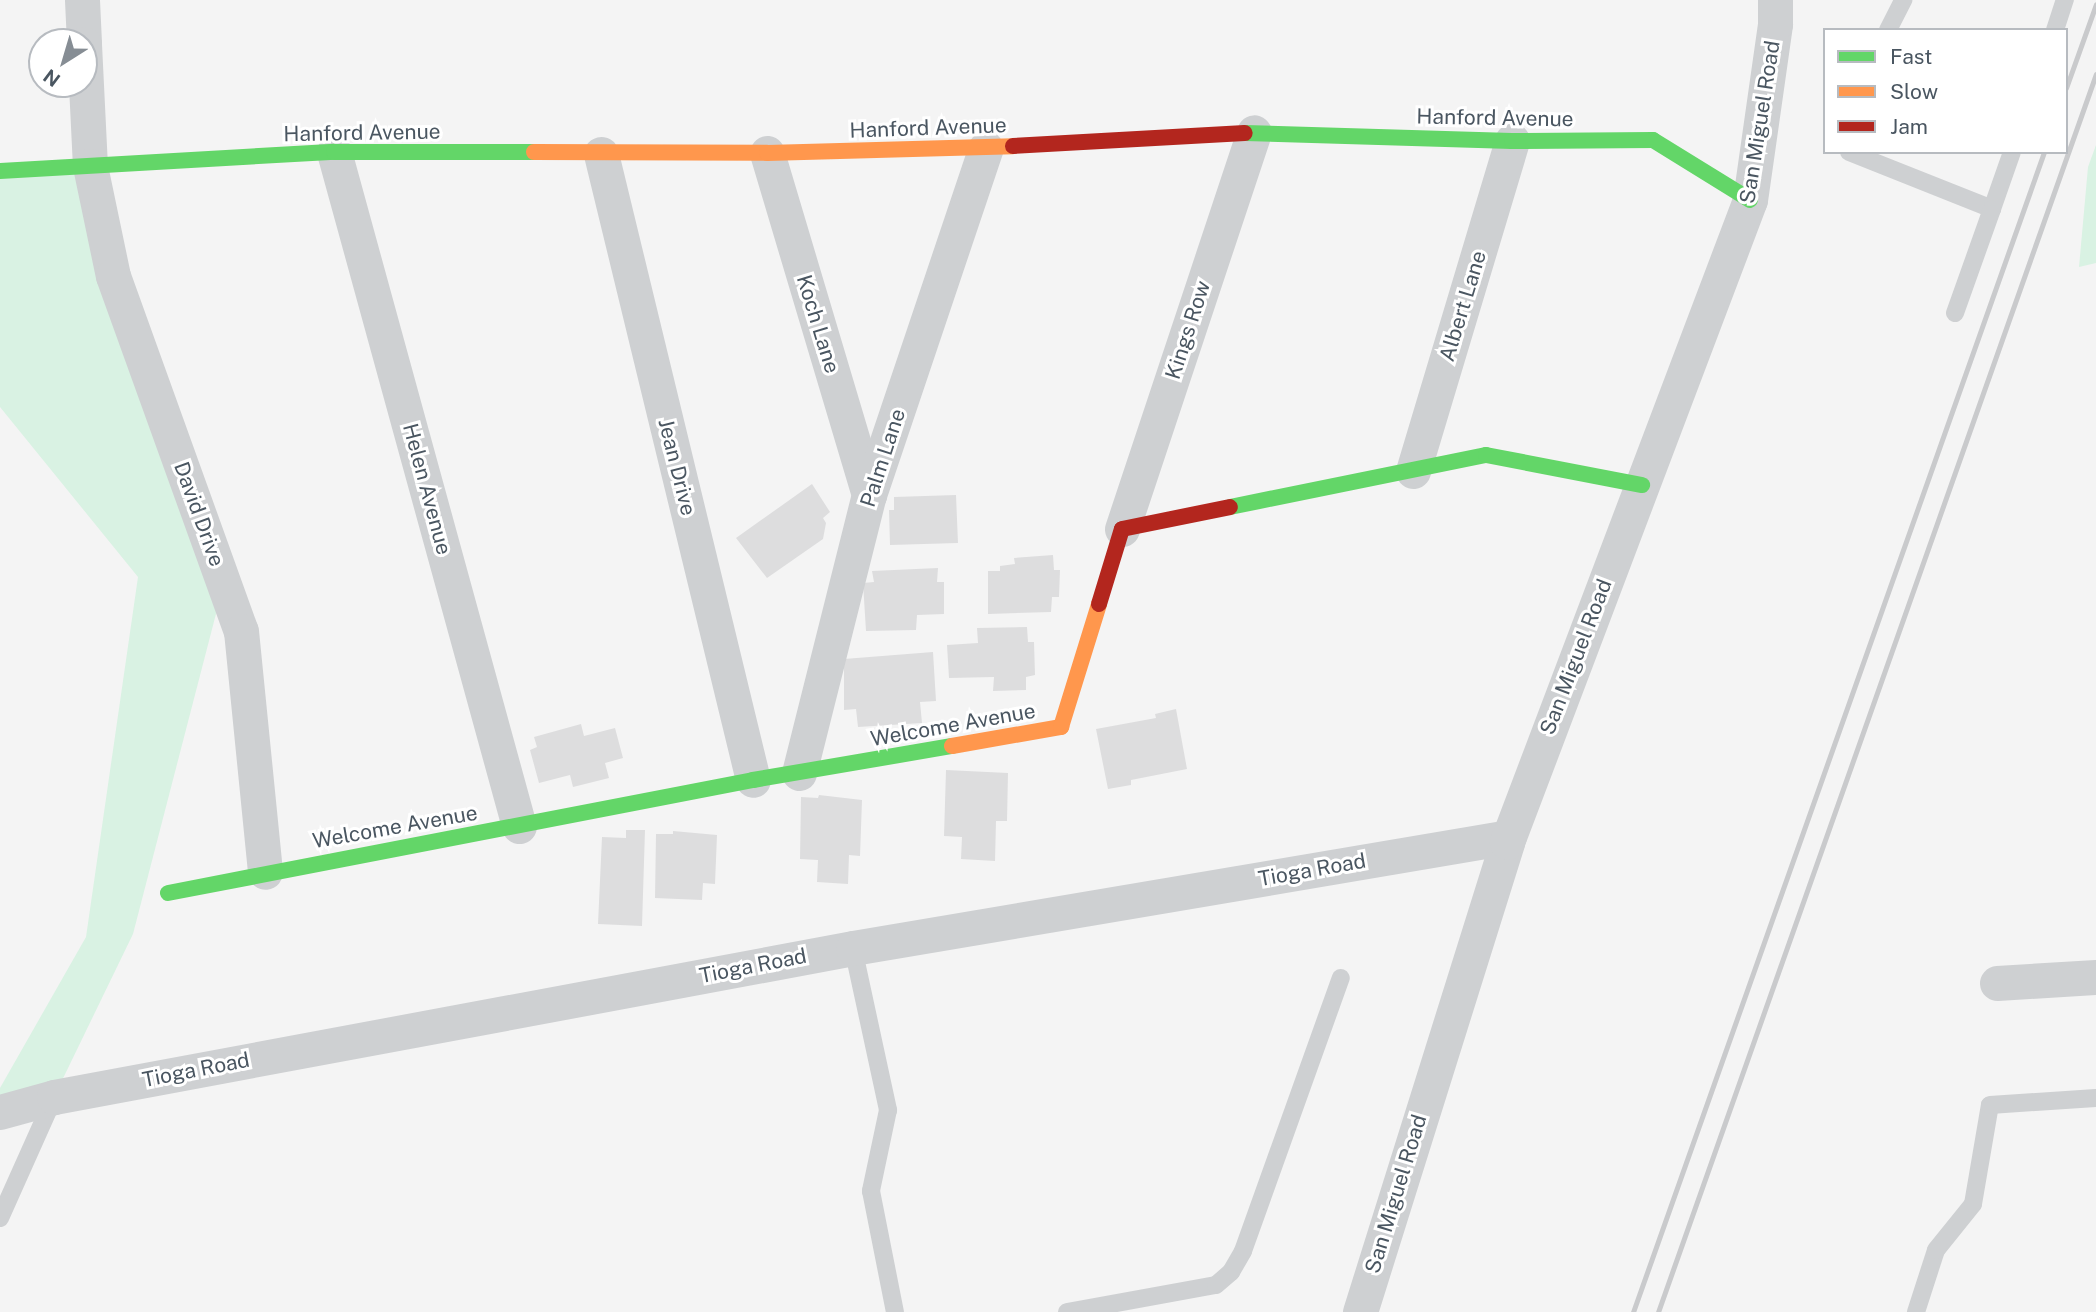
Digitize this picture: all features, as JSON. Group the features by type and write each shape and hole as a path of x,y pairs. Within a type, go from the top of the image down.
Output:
{"street":[{"name":"David Drive","path":"82,0 83,28"},
{"name":"San Miguel Road","path":"1360,1312 1509,837 1751,200 1775,24 1775,0"},
{"name":"David Drive","path":"87,98 90,166 113,276 241,631 265,872"},
{"name":"Hanford Avenue","path":"0,172 334,152 767,153 986,148 1254,132 1512,142 1653,140 1751,200"},
{"name":"Kings Row","path":"1122,529 1254,132"},
{"name":"Albert Lane","path":"1413,471 1512,142"},
{"name":"Palm Lane","path":"799,773 869,495 986,148"},
{"name":"Helen Avenue","path":"334,152 519,826"},
{"name":"Koch Lane","path":"767,153 869,495"},
{"name":"Jean Drive","path":"601,154 753,780"},
{"path":"1122,529 1486,455 1642,485"},
{"name":"Welcome Avenue","path":"169,893 265,872 753,780 1061,727 1122,529"},
{"name":"Tioga Road","path":"0,1112 54,1097 853,948 1509,837"},
{"path":"1997,983 2096,976"}],"lane":[{"path":"1889,28 1902,0"},
{"path":"2056,28 2065,0"},
{"path":"1854,154 1992,209"},
{"path":"1955,313 2011,154"},
{"path":"853,948 888,1110 871,1191 895,1312"},
{"path":"1067,1312 1216,1285 1231,1272 1244,1251 1341,978"},
{"path":"0,1218 54,1097"},
{"path":"1916,1312 1936,1250 1973,1204 1990,1105 2096,1098"}],"green space":[{"path":"2096,145 2096,263 2079,267 2088,167"},
{"path":"90,166 224,583 133,934 54,1097 0,1112 0,1088 86,937 138,577 0,407 0,171"}],"building":[{"path":"812,484 830,512 823,518 826,523 823,539 767,578 736,538"},
{"path":"956,495 958,543 890,545 889,510 894,510 894,497"},
{"path":"1053,555 1054,570 1060,570 1059,597 1052,597 1051,612 988,614 988,571 1000,571 1000,566 1015,564 1014,558"},
{"path":"938,568 937,582 944,582 944,614 917,615 916,630 866,631 863,583 874,582 872,571"},
{"path":"1027,627 1028,642 1034,642 1035,675 1026,677 1026,690 993,691 994,677 949,678 947,645 978,643 977,628"},
{"path":"933,652 936,701 920,702 922,723 858,727 856,709 844,710 844,659"},
{"path":"1176,709 1187,769 1131,780 1131,785 1108,789 1096,729 1156,718 1155,714"},
{"path":"581,724 584,736 615,728 623,758 605,763 609,778 573,787 570,775 539,783 530,750 537,747 534,737"},
{"path":"946,770 1008,773 1007,821 996,821 995,861 961,859 962,837 944,836"},
{"path":"819,795 862,800 860,856 849,855 848,884 817,882 818,860 800,859 801,797 818,798"},
{"path":"626,830 645,830 642,926 598,924 602,837 626,838"},
{"path":"673,831 717,835 715,884 703,883 702,900 655,898 656,834 673,834"}],"railway":[{"path":"2068,82 2096,4"},
{"path":"2068,153 2096,74"},
{"path":"1633,1312 2043,154"},
{"path":"1658,1312 2068,154"}],"traffic: fast":[{"path":"1245,133 1512,141 1653,140 1750,200"},
{"path":"0,171 334,152 534,152"},
{"path":"1230,507 1486,455 1642,485"},
{"path":"168,893 753,780 952,746"}],"traffic: slow":[{"path":"534,152 767,153 1013,146"},
{"path":"952,746 1061,727 1099,604"}],"traffic: jam":[{"path":"1013,146 1245,133"},
{"path":"1099,604 1122,529 1230,507"}]}
